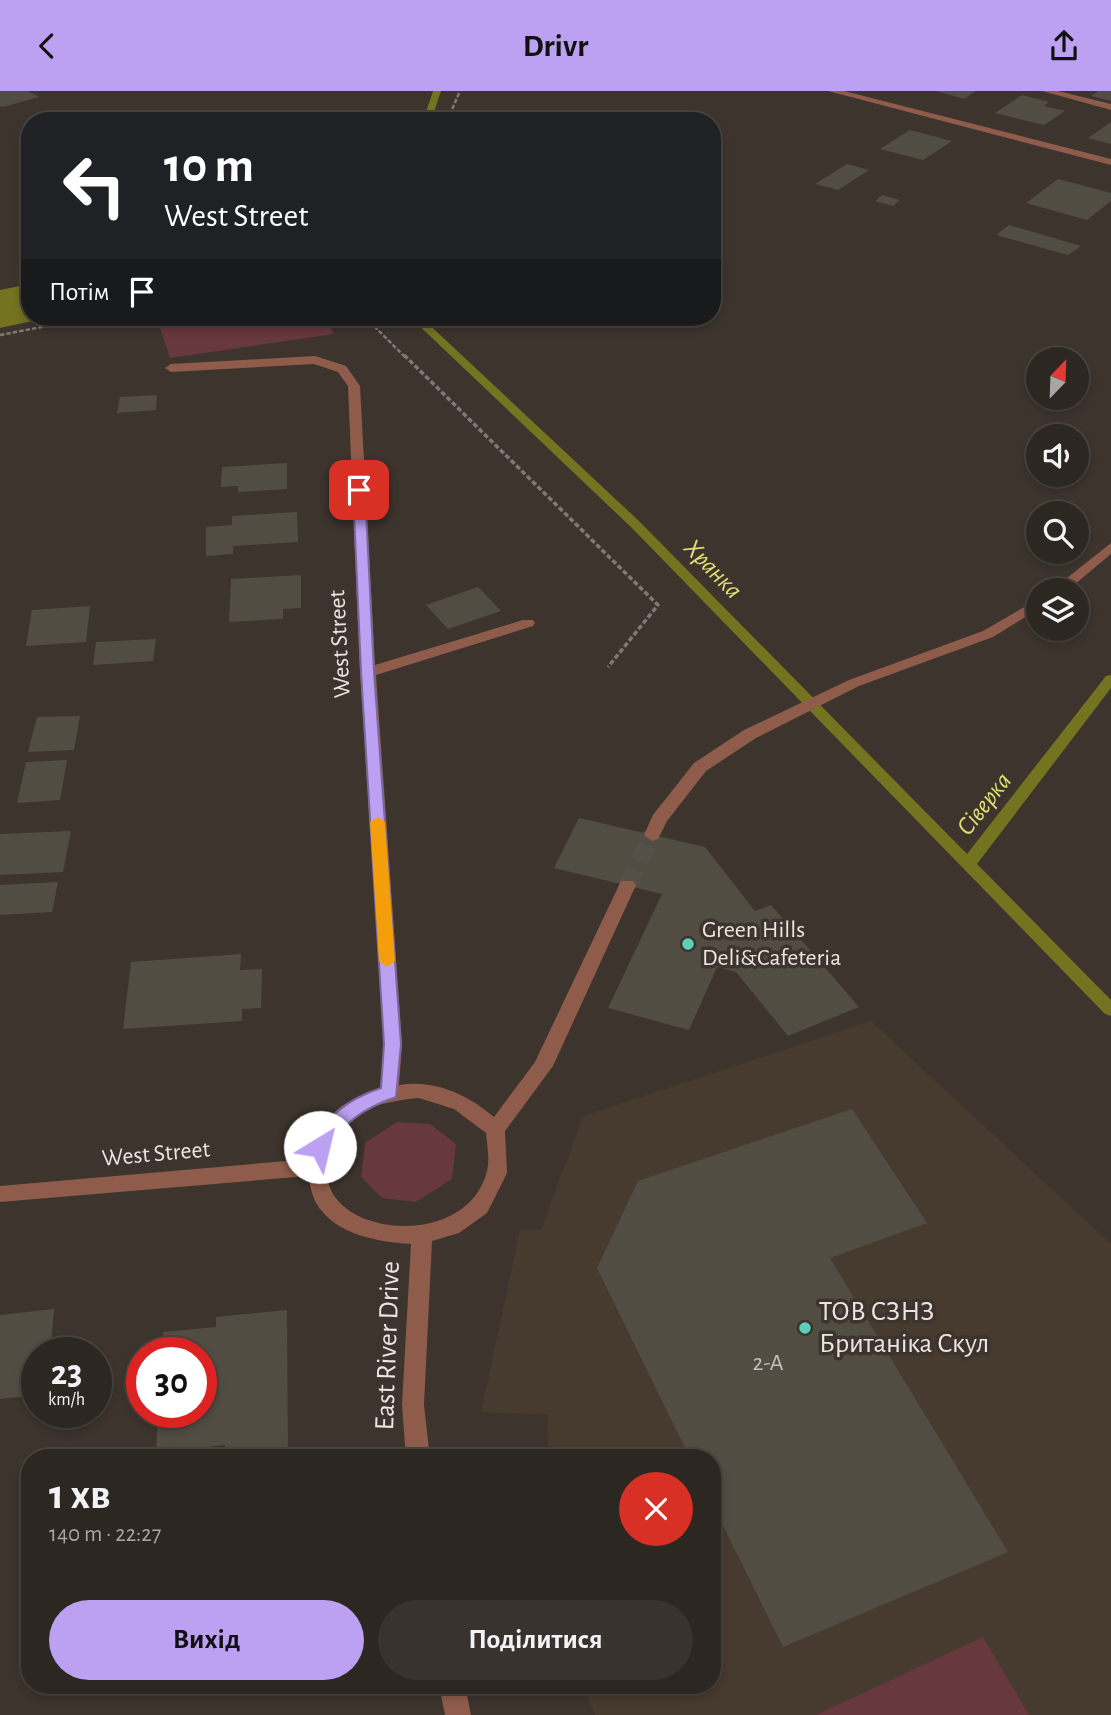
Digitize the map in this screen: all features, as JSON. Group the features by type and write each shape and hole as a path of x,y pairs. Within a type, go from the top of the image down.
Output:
{"street":[{"path":"833,91 1111,162"},
{"path":"1047,91 1111,107"},
{"name":"West Street","path":"171,367 314,360 342,369 354,386 368,672 393,1044 389,1092"},
{"path":"1074,578 1111,547"},
{"path":"652,835 659,819 700,767 750,734 854,683 988,634 1026,610"},
{"path":"368,672 527,622"},
{"path":"495,1130 472,1108 448,1096 419,1090 389,1092 366,1100 347,1112 331,1128 320,1147 317,1167 321,1191 336,1213 360,1229 390,1237 422,1236 450,1227 472,1213 489,1193 498,1171 495,1130 543,1066 627,885"},
{"name":"West Street","path":"0,1194 317,1167"},
{"name":"Еаst Rіvеr Drive","path":"417,1449 412,1405 422,1236"},
{"path":"454,1694 458,1715"}],"path":[{"path":"451,112 460,91"},
{"path":"0,335 47,326"},
{"path":"374,326 658,605 608,667"}],"shaded area":[{"path":"21,298 21,324 0,327 0,301"},
{"path":"159,326 330,326 334,334 170,358"},
{"name":"ТОВ СЗНЗ Британіка Скул","path":"871,1021 1111,1244 1111,1715 595,1715 586,1694 721,1694 721,1449 549,1449 547,1415 481,1412 520,1230 541,1230 583,1116"},
{"path":"397,1122 430,1124 456,1144 452,1179 416,1202 382,1198 361,1177 365,1143"},
{"path":"983,1637 1029,1715 816,1715"}],"building":[{"path":"0,91 28,91 39,97 3,107 0,106"},
{"path":"937,91 976,91 964,99"},
{"path":"1098,91 1111,91 1111,101 1091,96"},
{"path":"1022,95 1049,102 1044,106 1065,111 1044,125 995,113"},
{"path":"1111,122 1111,144 1088,138"},
{"path":"910,130 952,141 923,160 880,149"},
{"path":"847,164 869,170 838,190 815,184"},
{"path":"1058,179 1111,193 1111,201 1087,220 1026,203"},
{"path":"882,195 900,200 893,206 875,201"},
{"path":"1009,225 1081,246 1068,255 996,235"},
{"path":"157,395 156,410 117,413 120,397"},
{"path":"287,463 287,489 238,492 238,486 221,487 222,467"},
{"path":"297,512 298,542 233,546 233,554 206,556 206,527 232,525 232,516"},
{"path":"301,575 301,608 283,609 283,619 229,622 231,579"},
{"path":"478,587 501,611 448,629 426,605"},
{"path":"90,606 86,642 26,646 32,610"},
{"path":"156,639 153,661 93,665 96,642"},
{"path":"80,716 74,750 28,752 37,717"},
{"path":"67,760 60,800 17,803 26,762"},
{"path":"579,818 705,847 755,911 771,905 859,1007 788,1036 736,972 717,967 689,1030 608,1008 662,894 554,868"},
{"path":"71,831 63,872 0,875 0,834"},
{"path":"58,882 52,912 0,915 0,885"},
{"path":"241,954 240,970 262,969 261,1008 242,1009 242,1021 123,1029 131,962"},
{"path":"852,1109 927,1223 830,1258 1008,1552 783,1647 721,1521 721,1449 686,1449 597,1268 638,1181"},
{"path":"54,1309 51,1337 21,1337 21,1397 0,1399 0,1315"},
{"path":"287,1310 288,1449 225,1449 225,1445 156,1449 157,1428 217,1428 217,1337 163,1337 163,1332 216,1327 216,1317"}],"waterway":[{"name":"Хранка","path":"430,112 437,91"},
{"path":"0,309 21,305"},
{"name":"Хранка","path":"425,326 636,525 968,864"},
{"name":"Сіверка","path":"968,864 1111,679"},
{"name":"Сіверка","path":"968,864 1111,1010"}],"tunnel":[{"path":"627,885 652,835"}],"slow traffic":[{"path":"378,822 387,961"}],"place":[{"name":"Green Hills Deli&Cafeteria","path":"688,944"},
{"name":"ТОВ СЗНЗ Британіка Скул","path":"805,1328"}],"route":[{"path":"320,1147 331,1128 347,1112 366,1100 389,1092 393,1044 368,672 359,490"}]}
